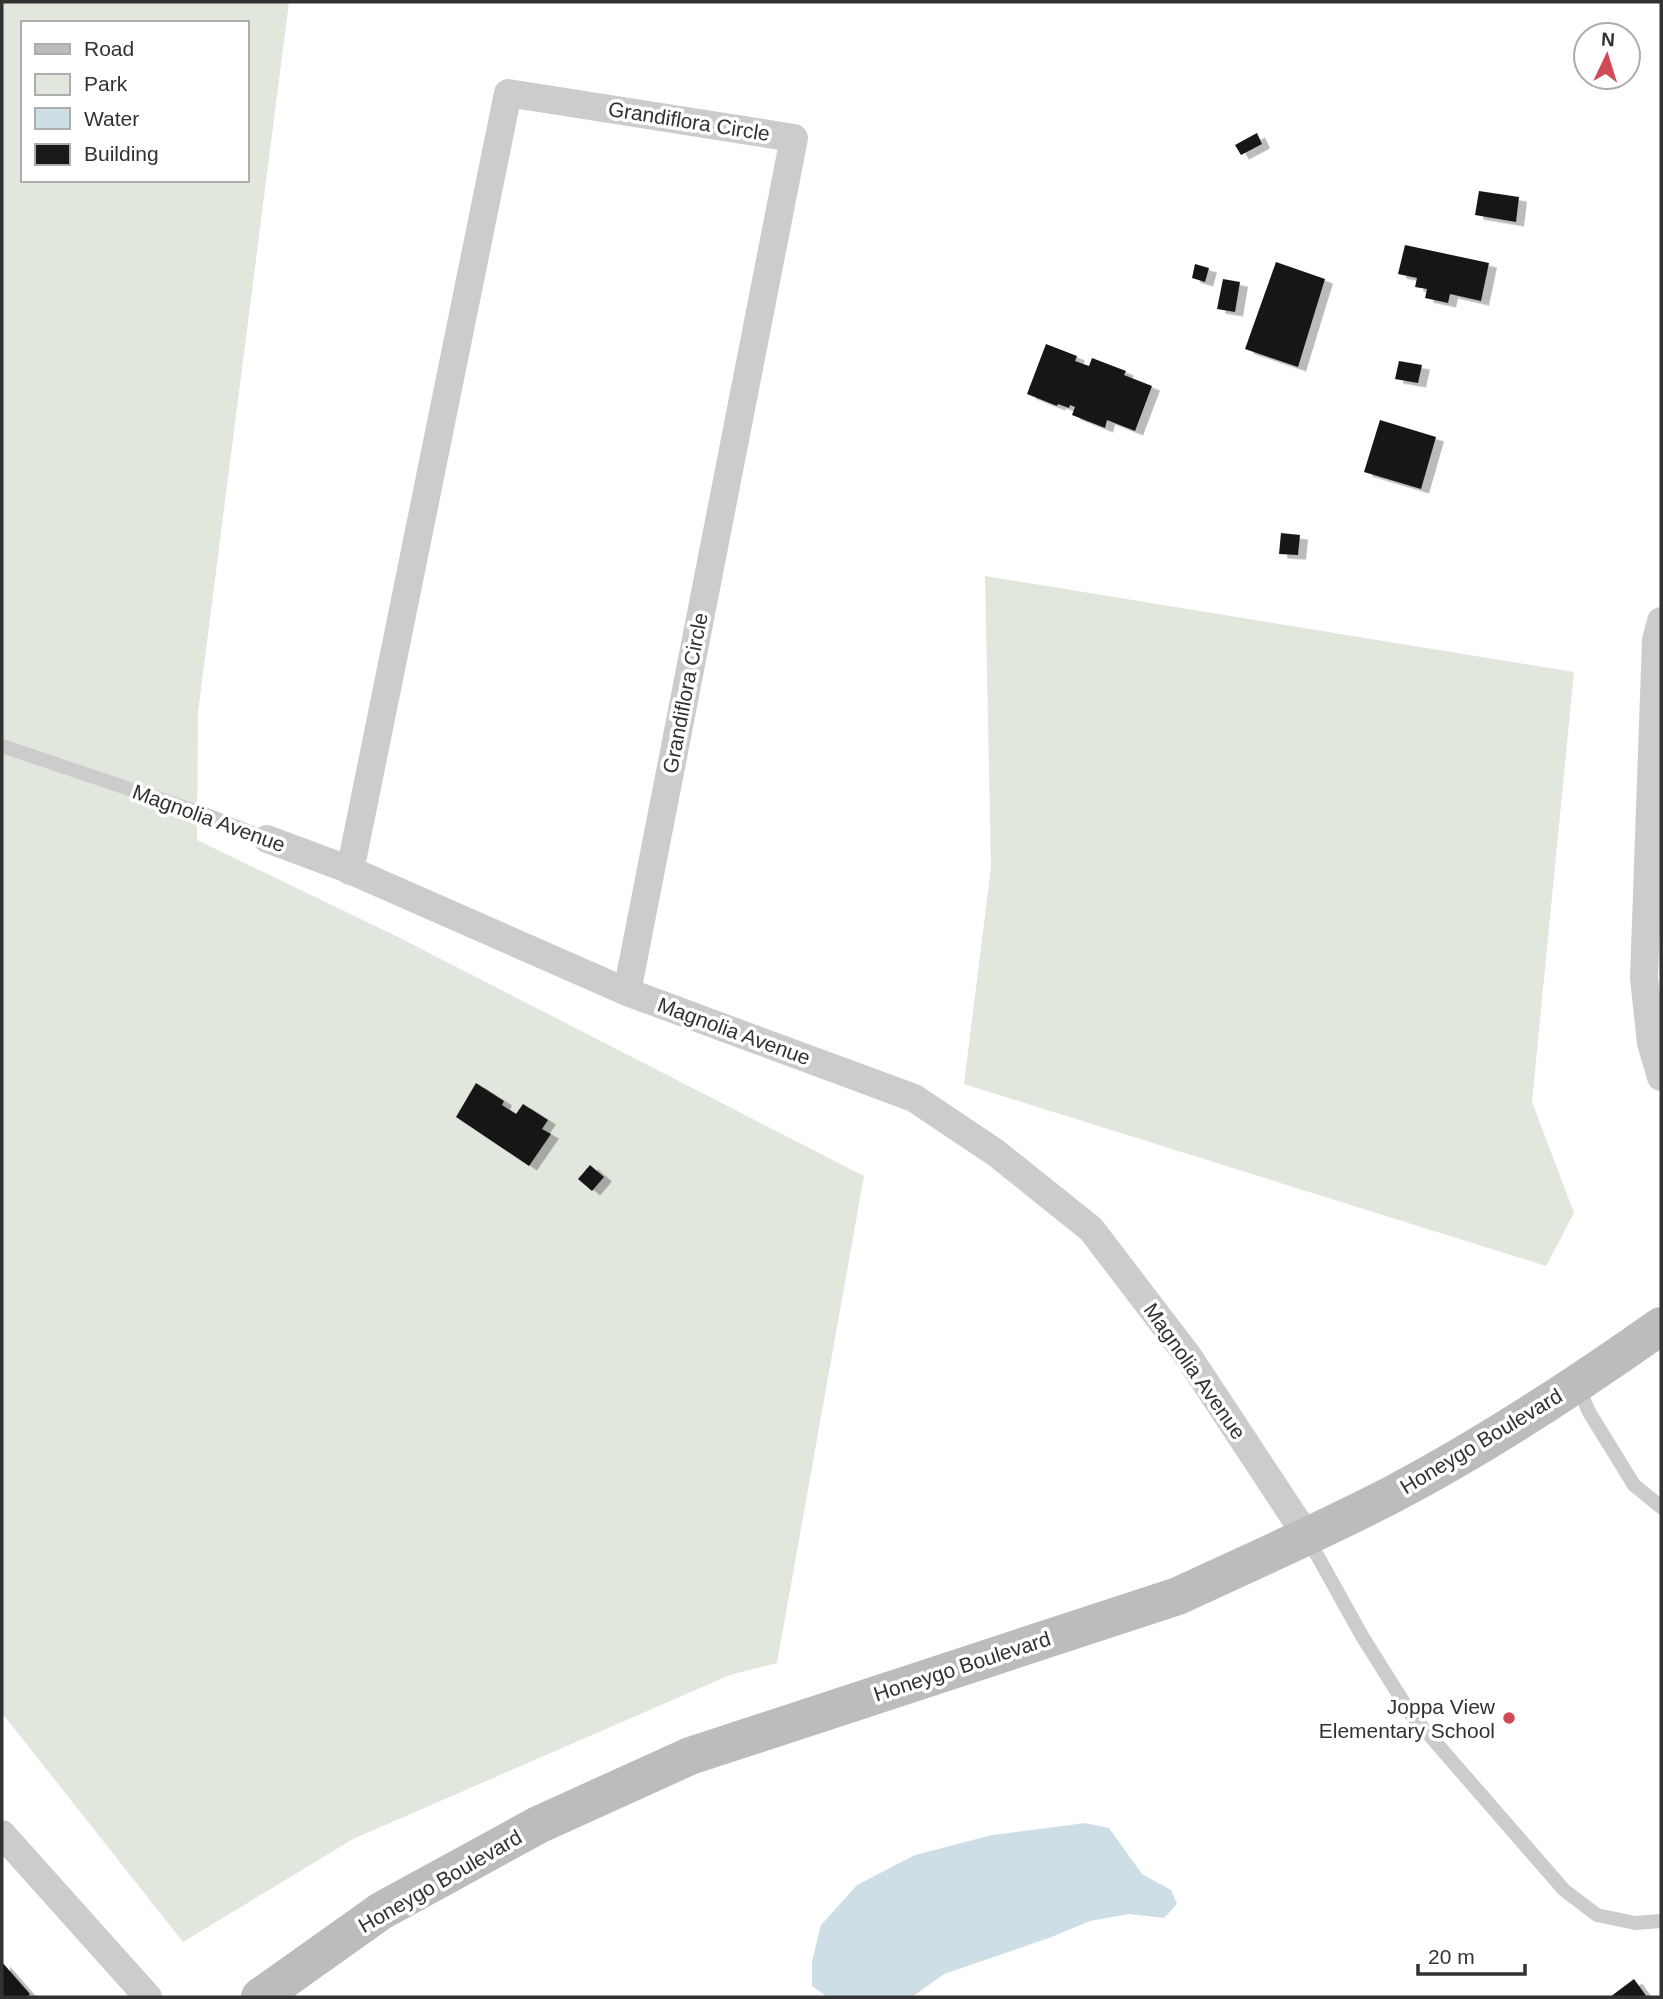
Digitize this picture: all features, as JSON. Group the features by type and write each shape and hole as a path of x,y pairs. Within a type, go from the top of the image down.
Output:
{"main road":[{"name":"Honeygo Boulevard","path":"260,1997 381,1911 538,1825 690,1756 1178,1596 1395,1493 1480,1445 1661,1326"}],"street":[{"name":"Grandiflora Circle","path":"350,871 508,93 794,138 627,992"},
{"path":"1661,621 1656,640 1644,978 1651,1043 1661,1077"},
{"name":"Magnolia Avenue","path":"267,839 350,871 627,992 914,1098 996,1153 1091,1229 1188,1356 1306,1535"},
{"path":"2,1833 148,1997"}],"lane":[{"name":"Magnolia Avenue","path":"2,746 207,815 267,839"},
{"path":"1576,1383 1590,1412 1634,1485 1661,1507"},
{"path":"1306,1535 1362,1636 1411,1714 1564,1889 1597,1916 1635,1923 1661,1921"}],"green space":[{"path":"2,2 289,2 198,712 197,840 398,937 864,1176 777,1663 730,1675 353,1839 183,1942 2,1713"},
{"path":"985,576 1574,672 1532,1102 1574,1213 1546,1266 964,1084 991,867"}],"water":[{"path":"1085,1823 1109,1828 1142,1874 1171,1890 1177,1904 1164,1918 1129,1914 1090,1921 944,1974 912,1997 827,1997 812,1986 812,1961 821,1925 857,1885 915,1855 992,1835"}],"building":[{"path":"1257,133 1262,144 1241,155 1235,145"},
{"path":"1479,191 1519,197 1516,222 1475,215"},
{"path":"1405,245 1489,263 1481,301 1450,294 1448,303 1425,298 1427,289 1415,287 1417,278 1398,274"},
{"path":"1276,262 1325,279 1298,367 1245,349"},
{"path":"1195,264 1209,268 1205,282 1192,278"},
{"path":"1223,279 1240,282 1235,312 1217,309"},
{"path":"1046,344 1077,356 1075,361 1089,366 1092,358 1126,371 1124,375 1152,386 1135,431 1107,420 1105,428 1072,415 1075,407 1057,406 1027,394"},
{"path":"1399,361 1422,365 1418,383 1395,379"},
{"path":"1380,420 1436,437 1421,489 1364,472"},
{"path":"1281,533 1300,535 1298,555 1279,554"},
{"path":"476,1083 504,1101 502,1105 516,1114 523,1104 548,1120 542,1129 551,1134 529,1166 456,1117"},
{"path":"590,1165 604,1177 592,1191 578,1179"},
{"path":"2,1962 30,1994 27,1997 2,1997"},
{"path":"1634,1979 1647,1997 1610,1997"}],"place":[{"name":"Joppa View Elementary School","path":"1509,1718"}]}
